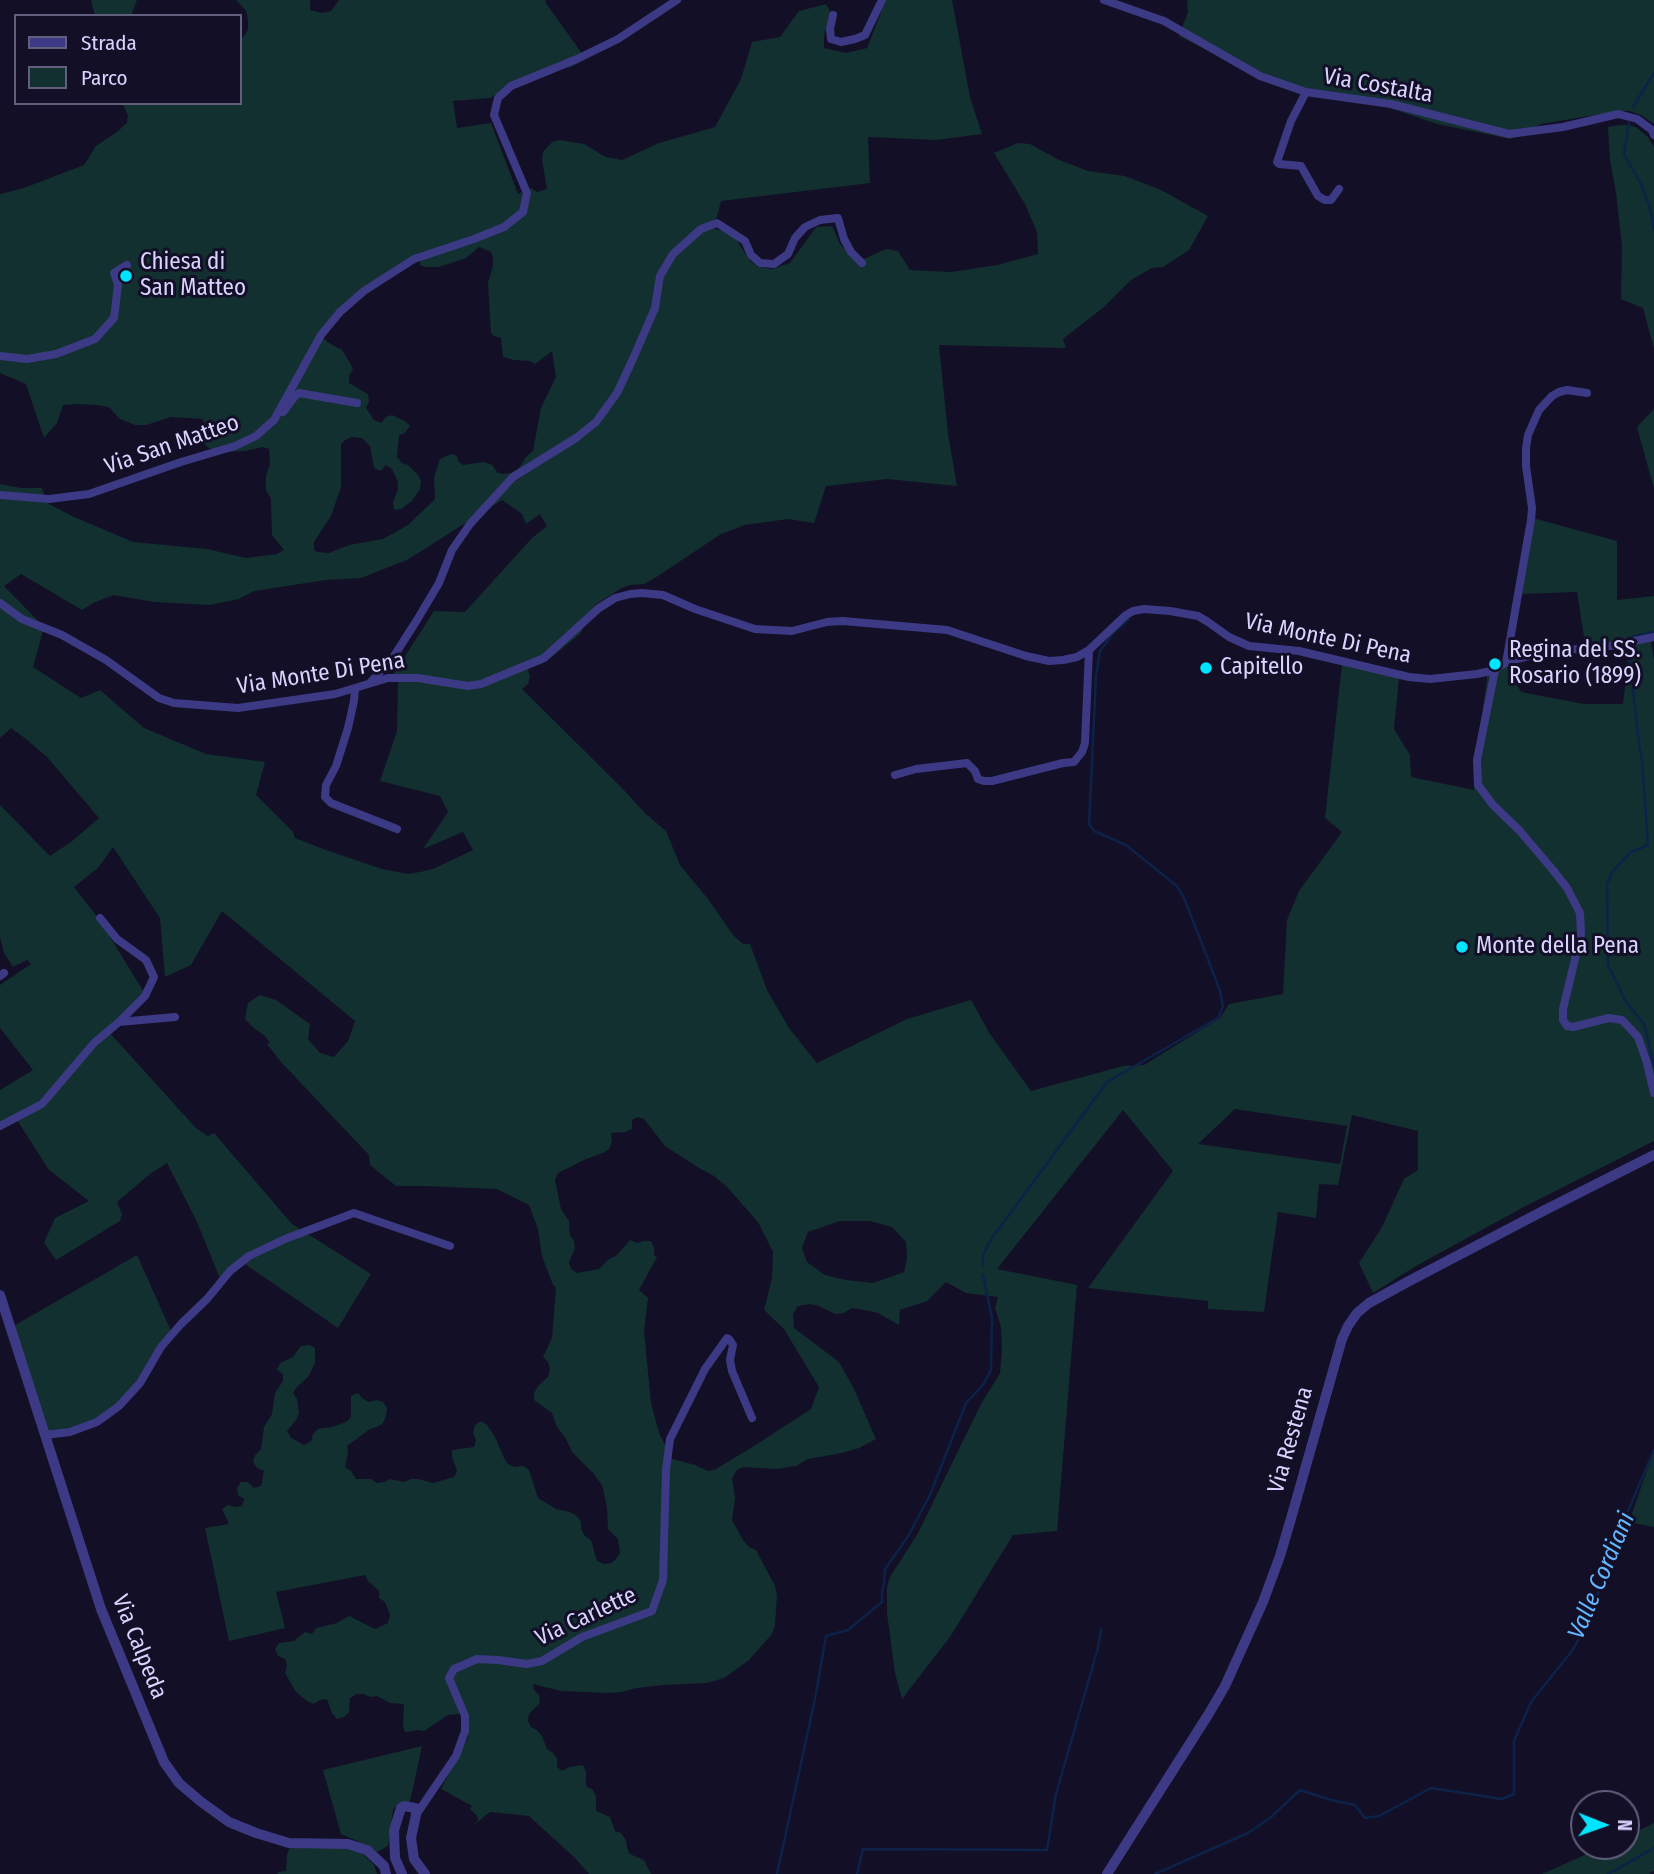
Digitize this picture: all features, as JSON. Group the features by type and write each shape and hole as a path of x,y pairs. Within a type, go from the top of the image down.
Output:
{"street":[{"name":"Via San Matteo","path":"0,495 49,499 89,494 235,446 256,436 274,420 321,335 356,298 414,259 504,227 523,212 527,193 494,115 498,98 511,86 618,39 677,0"},
{"path":"833,15 831,39 841,42 855,39 865,35 882,0"},
{"name":"Via Costalta","path":"1104,0 1164,21 1260,76 1306,92 1391,104 1509,134 1563,127 1618,114 1637,119 1652,130 1654,135"},
{"path":"1306,92 1291,121 1277,162 1301,166 1318,196 1325,200 1331,200 1339,189"},
{"path":"370,683 394,656 417,620 439,583 452,550 470,523 513,477 597,422 617,393 655,308 660,276 673,254 701,229 717,223 745,241 751,255 760,263 774,264 788,254 795,238 805,227 820,220 838,218 844,239 851,252 862,263"},
{"path":"0,356 27,359 57,354 94,339 114,318 118,285 114,273 127,265"},
{"path":"1506,663 1531,520 1532,508 1526,466 1528,435 1539,410 1559,391 1587,393"},
{"path":"274,420 299,393 357,403"},
{"name":"Via Monte Di Pena","path":"0,603 22,619 62,635 95,653 159,698 174,703 238,708 335,694 388,678 418,678 468,686 481,684 544,658 599,608 615,598 642,593 663,595 755,629 792,631 843,621 947,630 1049,661 1077,657 1089,650 1125,615 1134,611 1157,610 1198,616 1229,637 1249,646 1309,653 1409,677 1430,679 1495,670"},
{"path":"1654,637 1611,646 1545,652 1499,666 1495,670 1477,760 1478,785 1493,806 1519,830 1553,870 1567,888 1580,913 1579,947 1563,1009 1563,1020 1567,1026 1573,1027 1609,1018 1622,1020 1638,1037 1654,1093"},
{"path":"895,775 916,769 967,763 978,779 992,781 1074,762 1085,743 1089,650"},
{"path":"355,689 348,728 326,785 325,797 331,803 397,829"},
{"path":"0,1126 41,1104 94,1043 145,996 154,977 146,960 117,939 100,918"},
{"path":"119,1022 174,1017"},
{"name":"Via Restena","path":"1107,1874 1225,1686 1259,1613 1280,1556 1342,1339 1357,1313 1379,1297 1654,1155"},
{"path":"45,1435 70,1432 97,1422 119,1406 140,1384 161,1347 230,1271 249,1256 285,1238 354,1213 450,1246"},
{"name":"Via Calpeda","path":"0,1296 105,1622 164,1762 179,1783 229,1822 289,1843 348,1844 368,1850 384,1866 386,1874"},
{"name":"Via Carlette","path":"416,1815 456,1756 465,1731 465,1716 449,1678 454,1670 477,1659 527,1664 542,1661 582,1637 652,1611 663,1580 666,1470 670,1439 705,1369 727,1338 733,1345 730,1360 732,1371 752,1418"},
{"path":"402,1874 395,1858 394,1830 404,1806 415,1808 411,1838 414,1859 425,1874"}],"green space":[{"path":"91,0 137,0 132,14 94,14"},
{"path":"236,0 310,0 310,10 322,13 331,11 339,0 546,0 586,59 569,68 564,60 490,98 453,101 457,128 491,123 518,194 531,188 537,192 547,189 542,160 543,152 552,142 560,140 584,144 606,157 622,160 659,143 715,127 741,79 752,42 780,37 799,11 826,4 830,11 824,48 846,53 867,48 886,0 952,0 970,97 982,134 936,140 868,137 870,183 721,201 717,217 708,227 733,234 750,261 758,267 772,269 790,263 816,227 832,226 840,244 857,262 886,249 898,251 910,270 951,272 997,265 1038,254 1037,232 1025,204 994,153 1018,143 1030,144 1057,159 1088,171 1125,176 1161,190 1208,216 1189,250 1163,267 1152,268 1131,280 1104,307 1063,339 1066,348 939,345 948,434 957,486 887,479 826,486 814,523 788,519 745,525 721,534 655,578 644,584 622,588 596,604 580,634 547,661 528,669 528,684 522,689 666,831 680,865 733,935 743,944 750,944 767,990 789,1028 817,1063 907,1019 971,1000 990,1034 1031,1091 1123,1066 1144,1065 1220,1018 1229,1004 1283,994 1287,920 1299,891 1342,832 1325,818 1342,664 1399,678 1394,729 1410,755 1411,777 1474,790 1487,666 1492,663 1503,661 1521,692 1584,704 1623,704 1630,643 1586,650 1577,592 1522,594 1533,518 1617,541 1617,600 1654,596 1654,641 1651,642 1654,660 1654,1075 1651,1077 1654,1087 1654,1141 1522,1208 1416,1266 1373,1293 1359,1263 1382,1227 1404,1179 1418,1170 1418,1131 1352,1115 1338,1185 1319,1184 1316,1218 1278,1212 1264,1312 1208,1309 1208,1301 1088,1288 1173,1171 1123,1110 997,1269 1077,1285 1057,1531 1013,1535 950,1637 902,1699 895,1673 887,1613 887,1587 890,1577 918,1533 981,1404 1000,1373 1001,1327 995,1308 998,1297 966,1293 946,1282 927,1301 900,1310 899,1325 870,1311 852,1308 835,1314 810,1304 798,1306 793,1314 794,1328 839,1362 876,1439 859,1448 808,1459 796,1466 776,1469 743,1467 737,1470 732,1478 735,1498 732,1520 743,1540 756,1550 775,1586 777,1596 772,1634 749,1660 724,1678 707,1683 664,1685 607,1693 561,1691 533,1684 540,1703 529,1714 531,1727 542,1736 547,1749 557,1759 557,1767 562,1771 583,1765 586,1786 593,1790 596,1796 596,1811 610,1817 615,1831 621,1833 626,1840 630,1854 644,1860 651,1874 589,1874 529,1816 490,1812 474,1825 478,1820 470,1809 472,1806 441,1789 468,1737 461,1708 459,1714 448,1715 424,1731 405,1732 404,1704 390,1703 377,1696 357,1694 350,1698 349,1712 337,1719 327,1699 314,1704 296,1692 285,1673 285,1659 278,1656 275,1649 279,1643 294,1641 305,1632 312,1634 316,1628 337,1623 349,1616 375,1629 388,1623 390,1615 385,1602 379,1598 379,1591 365,1575 276,1592 285,1628 229,1641 205,1528 229,1524 222,1509 228,1505 242,1506 244,1499 238,1495 237,1488 241,1482 248,1482 254,1488 261,1486 264,1471 257,1468 253,1462 261,1449 264,1427 272,1414 275,1393 283,1381 283,1374 277,1370 280,1363 293,1357 301,1346 309,1345 315,1348 315,1363 308,1377 293,1393 297,1399 299,1413 287,1431 291,1438 304,1445 311,1441 318,1429 346,1422 351,1417 351,1396 358,1393 369,1402 383,1402 387,1408 386,1416 383,1423 347,1446 345,1467 356,1479 371,1479 377,1483 390,1479 404,1482 418,1479 433,1483 454,1477 457,1471 452,1450 474,1447 475,1425 481,1421 495,1437 508,1464 523,1466 529,1470 538,1498 556,1509 577,1516 585,1536 591,1540 597,1561 604,1564 616,1559 620,1553 618,1539 608,1529 602,1485 572,1452 552,1413 534,1400 534,1393 548,1377 550,1369 543,1357 552,1338 556,1287 542,1256 538,1229 529,1205 497,1189 396,1186 370,1165 369,1155 281,1062 267,1044 270,1043 265,1036 245,1019 248,1003 260,995 276,1000 310,1024 308,1039 320,1053 334,1057 348,1041 355,1021 222,911 191,965 165,977 160,918 113,847 98,868 74,887 99,919 145,994 108,1031 196,1128 208,1136 214,1133 292,1224 371,1274 338,1328 242,1262 221,1281 197,1222 167,1163 117,1202 122,1214 120,1221 56,1260 44,1243 55,1218 89,1201 49,1170 17,1120 0,1129 0,1090 33,1070 0,1028 0,985 31,964 27,960 13,967 4,953 0,937 0,805 50,856 99,818 47,757 26,739 11,728 0,738 0,484 42,488 47,503 133,542 207,549 246,558 277,554 284,550 272,535 271,499 266,490 269,449 263,447 222,452 209,448 201,441 203,419 171,417 146,425 135,425 120,419 109,407 77,404 63,405 57,423 44,438 26,384 0,373 0,194 24,188 84,165 96,146 127,123 128,115 123,105 242,105 242,38 248,30 246,11","holes":["479,247 491,252 493,258 488,283 491,333 501,338 503,357 535,364 552,351 556,377 541,408 533,451 519,468 504,474 498,473 492,465 484,462 463,465 457,456 452,454 444,457 440,459 434,477 435,499 408,525 383,539 349,545 329,553 317,552 314,550 314,542 331,516 341,487 341,444 345,440 352,437 362,438 370,446 374,468 381,471 386,465 392,469 398,482 393,502 394,510 401,509 412,501 420,489 421,481 418,475 397,457 399,435 405,433 410,426 392,415 381,423 374,420 366,408 368,394 349,383 353,369 342,350 323,338 351,304 420,257 420,265 439,267 466,258","502,500 522,514 526,524 540,514 547,526 532,538 465,612 434,611 393,675 398,682 397,731 380,781 440,796 448,812 423,849 463,832 473,850 433,869 408,874 382,869 295,838 293,832 256,795 265,762 206,754 144,728 100,690 81,698 33,667 44,627 4,586 21,574 82,610 114,595 154,602 210,605 239,599 254,591 326,580 361,578 407,560","1235,1109 1347,1126 1340,1164 1198,1144","638,1117 644,1119 665,1146 714,1176 758,1222 773,1252 772,1278 764,1310 784,1329 819,1387 811,1409 716,1469 708,1471 672,1459 659,1433 651,1403 644,1331 648,1298 639,1290 657,1257 654,1255 651,1241 637,1243 630,1240 616,1256 599,1269 577,1273 571,1269 569,1262 575,1248 569,1221 561,1209 555,1180 558,1173 605,1152 610,1148 611,1133 632,1129 632,1120","840,1221 870,1221 892,1227 906,1242 904,1272 873,1283 825,1275 807,1262 802,1248 808,1232"]},
{"path":"1187,0 1654,0 1654,124 1641,115 1619,111 1541,124 1511,139 1437,124 1366,100 1267,80 1179,36 1188,12"},
{"path":"1608,127 1636,127 1648,137 1654,147 1654,349 1643,308 1621,299 1622,246"},
{"path":"1654,409 1654,489 1637,427"},
{"path":"137,1255 172,1333 141,1383 97,1421 43,1435 10,1328"},
{"path":"1654,1450 1654,1527 1629,1522"},
{"path":"422,1746 409,1806 398,1804 393,1810 388,1846 377,1852 341,1834 323,1770"},
{"path":"1654,1823 1654,1871 1649,1874 1542,1874 1574,1860 1640,1860 1640,1830"},
{"path":"291,1843 349,1848 363,1854 374,1865 377,1874 278,1874 277,1872 286,1871"}],"waterway":[{"name":"Valle Cordiani","path":"1633,107 1654,73"},
{"name":"Valle Cordiani","path":"1629,123 1624,154 1642,186 1654,229"},
{"path":"983,1265 983,1255 992,1238 1107,1082 1218,1018 1223,1006 1199,936 1177,886 1126,845 1094,831 1089,824 1096,676 1100,651 1113,633 1129,619"},
{"name":"Valle Cordiani","path":"1631,637 1654,632"},
{"name":"Valle Cordiani","path":"1629,652 1642,759 1648,845 1631,852 1613,871 1607,884 1608,965 1626,1002 1644,1024 1654,1066"},
{"path":"777,1874 826,1636 848,1630 882,1602 885,1569 907,1538 930,1495 966,1403 983,1385 991,1370 992,1318 983,1275"},
{"name":"Valle Cordiani","path":"1155,1874 1248,1833 1270,1818 1300,1790 1355,1805 1365,1818 1379,1816 1431,1788 1502,1799 1514,1794 1514,1741 1531,1702 1572,1651 1582,1633 1605,1576 1609,1556 1654,1450"},
{"path":"857,1874 863,1849 1047,1850 1056,1794 1098,1648 1101,1629"},
{"path":"1608,1874 1654,1848"}],"place":[{"name":"Chiesa di San Matteo","path":"126,276"},
{"name":"Regina del SS. Rosario (1899)","path":"1495,664"},
{"name":"Capitello","path":"1206,668"},
{"name":"Monte della Pena","path":"1462,947"}]}
